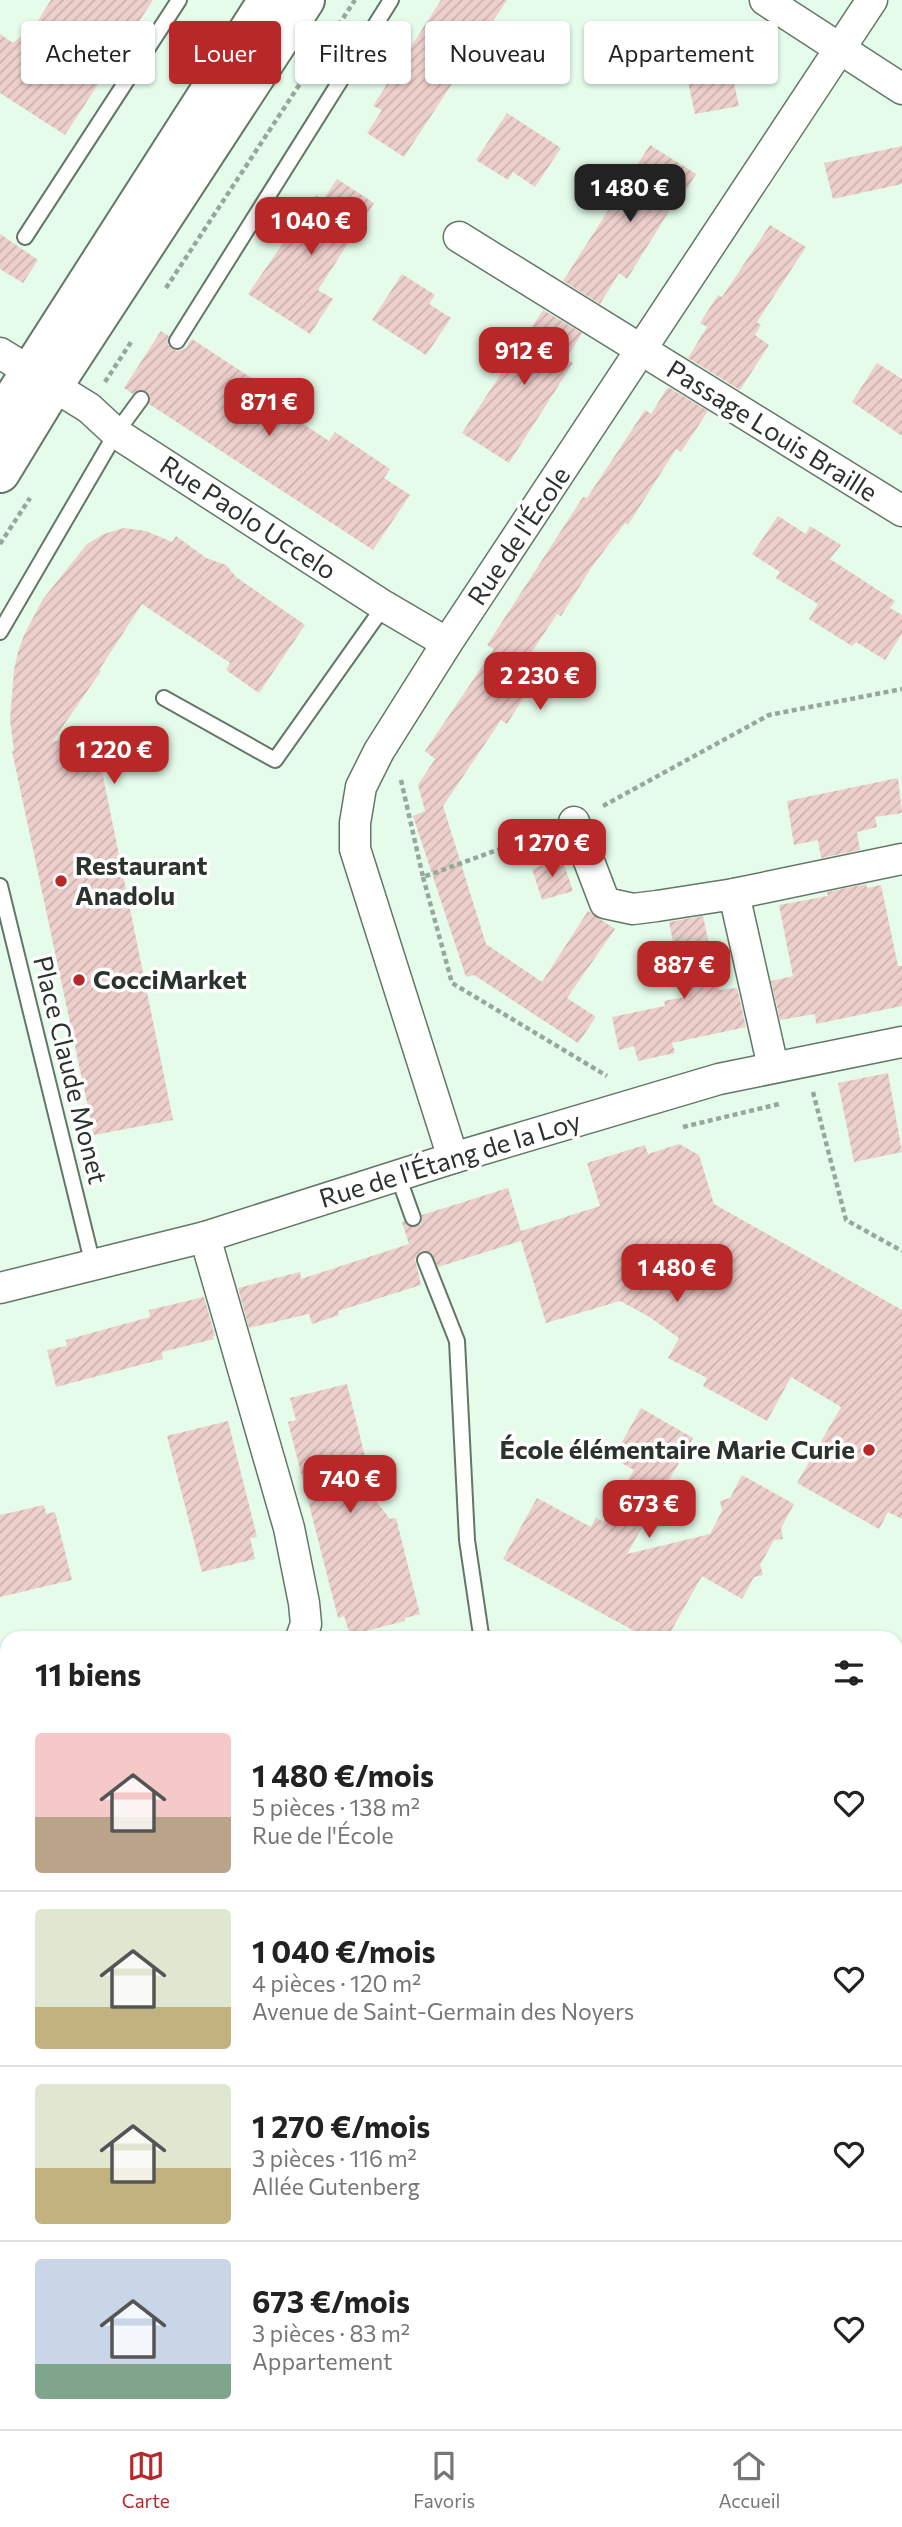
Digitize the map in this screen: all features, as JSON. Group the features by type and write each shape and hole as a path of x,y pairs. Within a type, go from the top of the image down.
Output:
{"main road":[{"path":"0,419 27,370 268,0"},
{"path":"0,473 27,370 304,0"}],"street":[{"path":"765,0 902,89"},
{"name":"Rue de l'École","path":"453,1158 355,849 355,823 361,786 379,751 447,643 872,0"},
{"name":"Passage Louis Braille","path":"459,237 902,511"},
{"name":"Rue Paolo Uccelo","path":"27,370 89,408 116,433 384,606 447,643"},
{"path":"574,822 605,904 633,909 734,894 902,859"},
{"path":"734,894 773,1067"},
{"name":"Rue de l'Étang de la Loy","path":"0,1288 205,1237 453,1158 664,1095 773,1067 902,1042"},
{"path":"205,1237 289,1528 304,1603 306,1624 304,1631"}],"lane":[{"path":"26,237 179,0"},
{"path":"177,341 391,0"},
{"path":"0,632 116,433 141,399"},
{"path":"164,698 275,760 384,606"},
{"name":"Place Claude Monet","path":"0,886 93,1265"},
{"path":"398,1176 413,1218"},
{"path":"425,1260 457,1341 467,1540 480,1631"}],"path":[{"path":"164,291 355,0"},
{"path":"89,408 134,338"},
{"path":"0,544 36,490"},
{"path":"423,877 574,822 769,715 902,690"},
{"path":"379,751 398,762 423,877 452,983 605,1076 619,1075"},
{"path":"805,1060 846,1220 902,1251"}],"building":[{"path":"51,0 153,0 139,21 38,21"},
{"path":"441,0 507,0 493,21 428,21"},
{"path":"425,25 425,84 452,84 404,157 367,133 382,110 373,106 387,84 411,84 411,47"},
{"path":"0,34 13,43 21,36 21,84 98,84 65,135 0,93"},
{"path":"688,84 734,84 739,106 695,114"},
{"path":"507,113 561,148 535,187 513,172 508,180 476,160"},
{"path":"650,145 696,174 674,210 671,208 627,279 619,273 600,304 563,281"},
{"path":"902,146 902,184 833,199 824,163"},
{"path":"337,179 374,203 318,290 333,299 310,334 248,294 316,195 323,200"},
{"path":"770,225 806,247 757,322 761,325 755,335 769,345 740,390 688,358 707,327 700,323 718,295 722,297"},
{"path":"0,234 38,260 23,283 0,269"},
{"path":"402,274 435,295 429,304 451,318 426,355 372,320"},
{"path":"543,310 582,333 566,359 573,363 509,463 462,433"},
{"path":"161,331 169,336 168,345 173,349 177,351 186,348 192,339 285,400 279,408 329,441 335,432 390,469 384,478 410,495 373,550 149,404 150,396 146,391 138,390 133,394 124,388"},
{"path":"877,363 902,379 902,436 852,402"},
{"path":"668,387 708,411 681,452 676,449 628,525 625,523 591,568 561,616 557,614 513,680 528,690 507,724 501,720 443,806 486,944 542,982 588,911 615,929 567,998 596,1017 578,1043 474,975 466,977 413,816 425,811 418,785 435,759 425,751 494,649 487,645 583,497 587,498 645,410 651,414"},
{"path":"778,516 806,534 810,526 841,545 830,559 895,601 890,608 902,615 902,634 885,660 856,642 852,646 809,619 818,604 776,578 780,572 752,554"},
{"path":"124,528 146,531 172,542 176,536 206,558 226,565 236,577 305,625 259,693 226,670 230,663 142,604 99,670 101,671 52,742 94,732 173,1120 94,1135 12,751 10,720 18,652 43,599 87,544 104,534"},
{"path":"898,778 902,813 875,817 877,827 857,832 860,850 821,858 818,840 794,845 787,801"},
{"path":"562,858 573,891 542,900 532,869"},
{"path":"866,884 867,888 881,885 898,966 902,966 902,1006 816,1024 815,1014 780,1020 771,981 793,976 779,905 828,896 827,892"},
{"path":"703,916 719,990 737,988 746,1027 672,1043 675,1053 638,1061 634,1046 619,1050 612,1017 665,1006 664,1001 684,997 669,922"},
{"path":"888,1073 902,1152 854,1162 838,1083"},
{"path":"679,1144 699,1155 714,1204 902,1310 902,1519 888,1512 879,1529 797,1483 841,1407 791,1377 767,1421 703,1386 707,1378 668,1358 679,1338 648,1316 620,1301 546,1323 521,1241 438,1267 431,1253 422,1251 415,1259 421,1285 338,1311 339,1315 312,1324 309,1314 249,1328 238,1288 300,1272 301,1279 409,1244 402,1222 416,1227 421,1224 422,1215 508,1188 521,1231 600,1206 587,1163 645,1145 648,1154"},
{"path":"204,1297 214,1339 162,1352 163,1359 56,1387 47,1350 67,1346 66,1340 150,1317 149,1310"},
{"path":"347,1384 376,1501 390,1519 396,1518 420,1614 405,1618 405,1621 366,1631 349,1631 344,1616 338,1618 288,1422 296,1420 290,1398"},
{"path":"641,1408 693,1438 627,1554 710,1534 722,1511 720,1501 730,1498 742,1475 794,1504 781,1528 783,1539 774,1540 760,1565 763,1575 754,1577 742,1599 702,1576 671,1631 634,1631 503,1559 537,1498 591,1527 596,1517 603,1522 634,1470 613,1458"},
{"path":"228,1421 257,1537 250,1538 255,1559 202,1572 167,1436"},
{"path":"44,1505 46,1514 55,1512 72,1580 0,1597 0,1515"}],"place":[{"name":"Restaurant Anadolu","path":"61,881"},
{"name":"CocciMarket","path":"79,980"},
{"name":"École élémentaire Marie Curie","path":"869,1450"}]}
